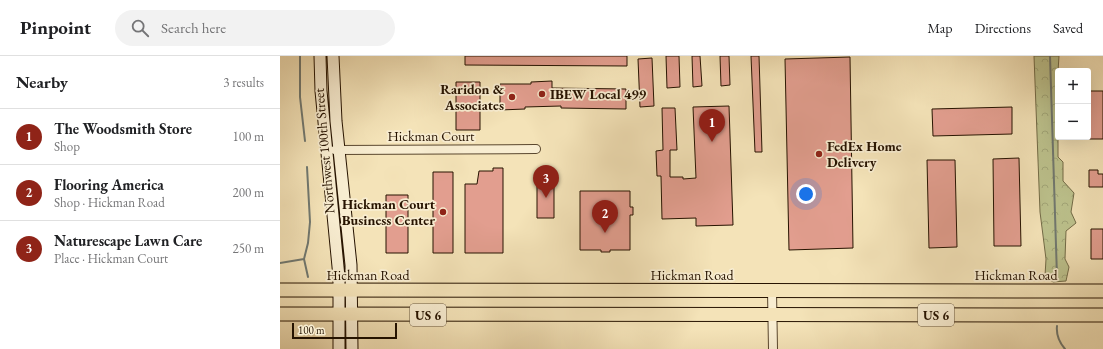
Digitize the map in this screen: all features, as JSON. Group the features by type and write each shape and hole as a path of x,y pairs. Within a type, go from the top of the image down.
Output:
{"main road":[{"name":"Northwest 100th Street","path":"320,56 321,91 326,151 339,277 345,291"},
{"name":"Northwest 100th Street","path":"332,56 334,96 351,265 345,291"},
{"name":"Hickman Road","path":"280,290 1103,292"},
{"path":"339,349 345,314 345,291"},
{"name":"US 6","path":"280,314 1103,315"},
{"path":"345,314 352,349"}],"street":[{"name":"Hickman Court","path":"326,151 536,149"},
{"path":"772,291 773,349"}],"green space":[{"path":"1034,56 1059,56 1058,68 1055,68 1055,140 1058,140 1058,157 1063,162 1063,181 1074,193 1071,212 1076,223 1066,231 1065,259 1069,267 1066,281 1053,282 1045,276 1046,259 1040,212"}],"building":[{"path":"465,56 627,56 627,66 465,65"},
{"path":"666,56 679,56 680,87 667,88"},
{"path":"692,56 700,56 702,86 693,87"},
{"path":"720,56 729,56 730,85 721,86"},
{"path":"751,56 759,56 762,152 755,152"},
{"name":"FedEx Home Delivery","path":"850,57 853,248 789,250 785,59"},
{"path":"652,58 654,106 640,107 638,59"},
{"path":"552,81 552,88 626,89 626,109 561,108 561,106 525,107 525,109 500,110 500,84 531,84 531,82"},
{"path":"456,82 480,82 480,130 456,130"},
{"path":"1091,91 1103,91 1103,139 1091,139"},
{"path":"729,106 733,225 696,226 696,218 662,219 661,176 657,176 656,151 663,150 662,108 675,108 677,150 670,150 670,177 683,177 683,179 696,178 693,107"},
{"path":"1012,107 1012,134 933,136 932,109"},
{"path":"1019,158 1021,246 994,246 993,159"},
{"path":"927,160 955,160 957,247 929,248"},
{"path":"493,168 503,168 503,253 465,253 465,184 477,184 479,171 493,171"},
{"path":"1089,170 1098,170 1098,174 1103,174 1103,187 1089,187"},
{"name":"Hickman Court Business Center","path":"433,172 453,172 453,253 433,253"},
{"path":"537,178 554,178 554,218 537,218"},
{"path":"580,191 630,191 630,207 633,207 633,215 630,215 630,250 610,250 610,252 601,252 601,250 580,250"},
{"path":"386,195 408,195 408,253 386,253"},
{"path":"1091,229 1103,229 1103,259 1091,259"}],"waterway":[{"path":"300,56 300,97 305,141"},
{"path":"1050,56 1057,277"},
{"path":"307,167 310,222 308,243 304,259 308,277"},
{"path":"280,263 304,259"},
{"path":"1057,326 1058,338 1065,349"}],"place":[{"name":"IBEW Local 499","path":"542,94"},
{"name":"Raridon & Associates","path":"512,97"},
{"name":"The Woodsmith Store","path":"712,142"},
{"name":"FedEx Home Delivery","path":"819,154"},
{"name":"Naturescape Lawn Care","path":"546,198"},
{"name":"Hickman Court Business Center","path":"443,212"},
{"name":"Flooring America","path":"605,233"}]}
